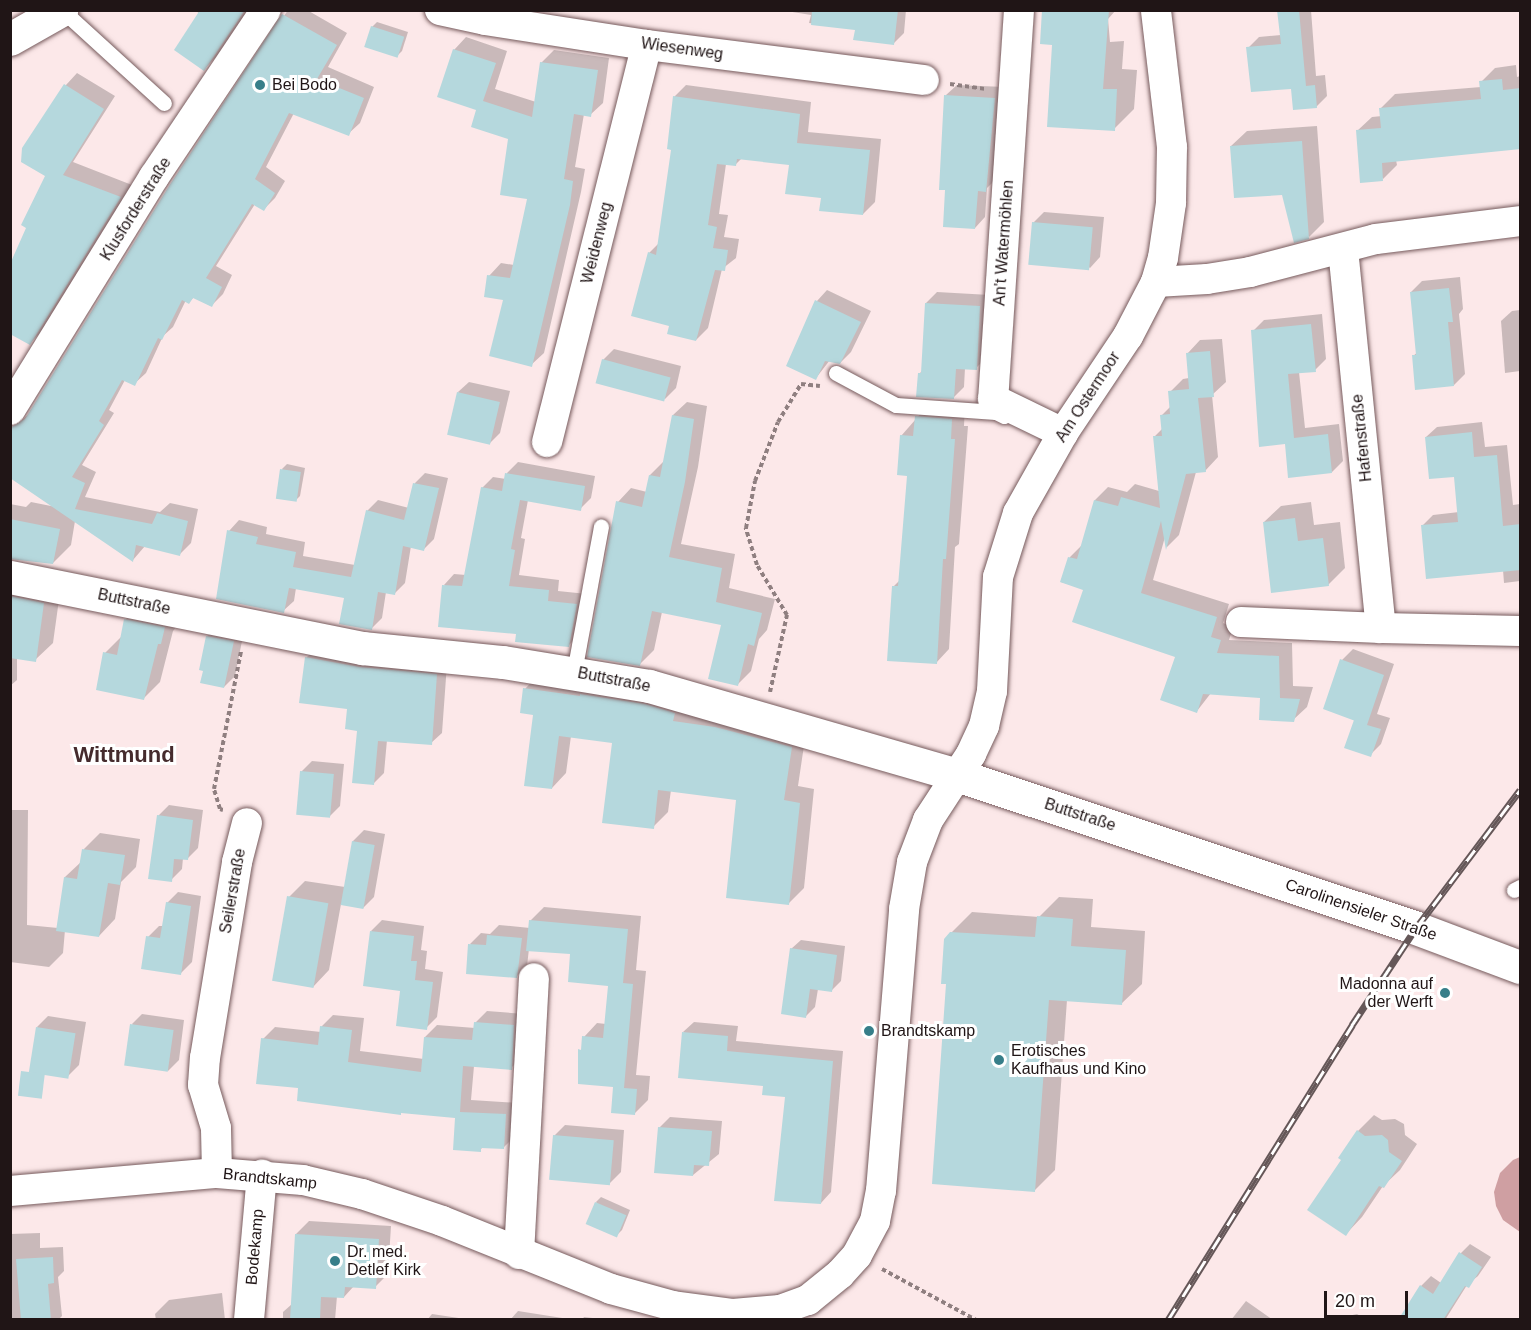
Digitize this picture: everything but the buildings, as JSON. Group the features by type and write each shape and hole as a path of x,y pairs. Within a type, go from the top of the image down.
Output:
{"street":[{"path":"10,39 62,10"},
{"name":"Klusforderstraße","path":"10,410 154,177 266,10"},
{"name":"Wiesenweg","path":"440,10 484,20 647,45 924,80"},
{"name":"An't Watermöhlen","path":"1019,10 993,399 1061,436"},
{"name":"Am Ostermoor","path":"957,775 971,754 984,726 992,691 998,577 1018,513 1061,436 1128,336 1156,282 1168,235 1172,147 1156,10"},
{"name":"Weidenweg","path":"547,442 647,45"},
{"path":"1156,282 1207,279 1250,272 1376,239 1521,221"},
{"name":"Hafenstraße","path":"1343,249 1381,628"},
{"name":"Buttstraße","path":"10,577 362,648 503,662 649,686 957,775 1200,856"},
{"path":"1241,622 1521,631"},
{"name":"Brandtskamp","path":"10,1191 217,1173 303,1180 362,1194 442,1221 519,1254 611,1289 673,1306 733,1314 780,1310 808,1300 840,1274 857,1255 875,1221 881,1191 904,909 912,862 928,820 957,775"},
{"name":"Seilerstraße","path":"217,1173 216,1128 203,1085 205,1058 237,862 247,823"},
{"name":"Carolinensieler Straße","path":"1200,856 1416,928 1521,967"},
{"path":"519,1254 534,978"},
{"name":"Bodekamp","path":"249,1320 262,1175"}],"lane":[{"path":"62,10 164,103"},
{"path":"836,373 896,405 996,412 1061,436"},
{"path":"574,672 601,526"}],"path":[{"path":"924,80 1015,94"},
{"path":"763,718 787,615 757,565 746,528 755,481 778,422 801,384 820,386 836,373"},
{"path":"246,625 214,789 220,809 247,823"},
{"path":"857,1255 976,1320"}],"shaded area":[{"path":"1520,1157 1520,1232 1503,1220 1496,1206 1494,1192 1500,1173 1513,1160"}],"railway":[{"path":"1168,1320 1352,1025 1416,928 1520,790"}],"place":[{"name":"Bei Bodo","path":"260,85"},
{"name":"Madonna auf der Werft","path":"1445,993"},
{"name":"Brandtskamp","path":"869,1031"},
{"name":"Erotisches Kaufhaus und Kino","path":"999,1060"},
{"name":"Dr. med. Detlef Kirk","path":"335,1261"}],"district":[{"name":"Wittmund","path":"124,755"}]}
